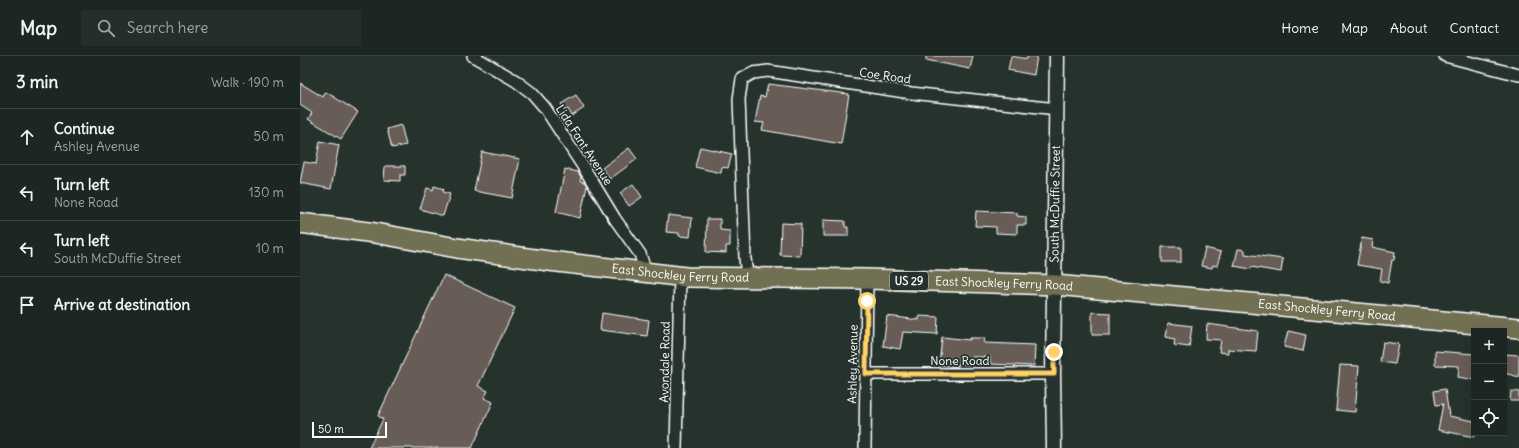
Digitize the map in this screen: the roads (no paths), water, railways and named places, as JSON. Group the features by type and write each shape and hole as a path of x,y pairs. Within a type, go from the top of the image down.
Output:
{"highway":[{"name":"East Shockley Ferry Road","path":"300,223 376,233 457,248 680,277 867,279 1055,285 1519,328"}],"street":[{"name":"Lida Fant Avenue","path":"473,56 516,81 546,108 615,219 640,254 646,273"},
{"name":"South McDuffie Street","path":"1054,448 1057,56"},
{"path":"1446,56 1519,75"},
{"name":"Coe Road","path":"747,277 739,100 742,79 753,73 768,71 912,93 1057,109"},
{"name":"Avondale Road","path":"676,448 680,277"},
{"name":"Ashley Avenue","path":"865,448 867,279"},
{"name":"None Road","path":"866,374 1054,374"}]}
